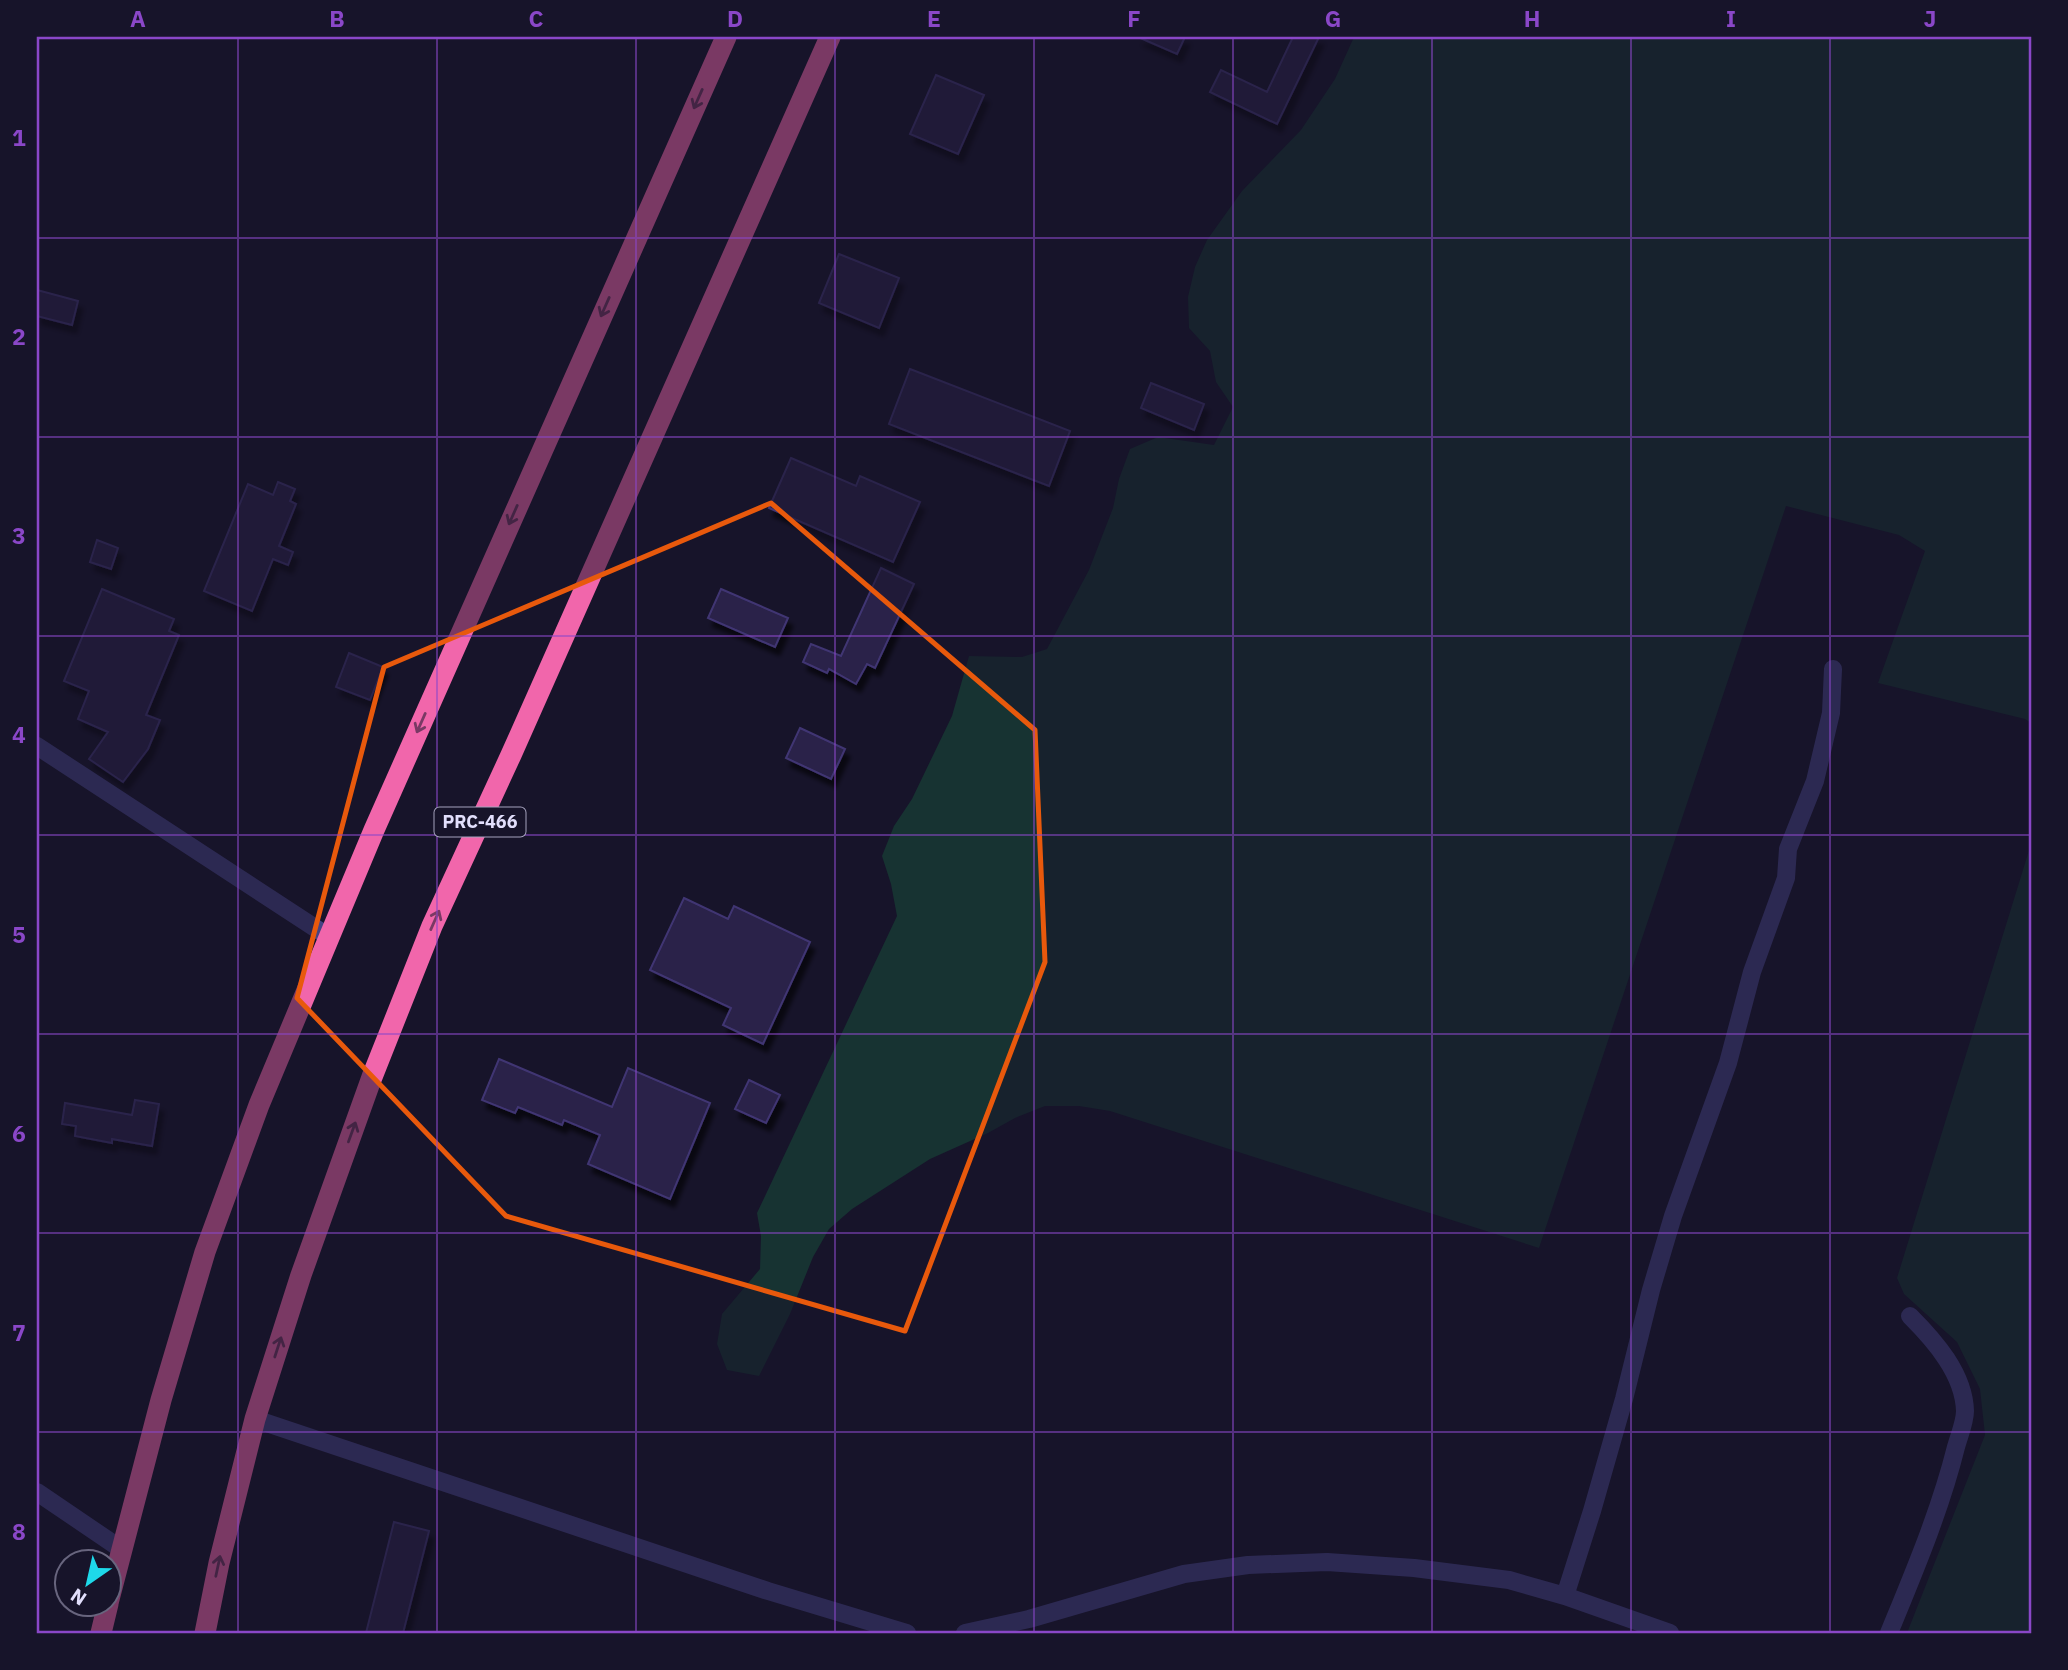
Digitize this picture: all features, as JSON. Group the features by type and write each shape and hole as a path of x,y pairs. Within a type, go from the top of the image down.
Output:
{"highway":[{"path":"121,1548 205,1252 259,1105 328,937 726,37"},
{"name":"PRC-466","path":"205,1633 219,1563 255,1419 301,1275 367,1090 432,926 511,755 830,37"}],"street":[{"path":"1565,1596 1599,1486 1673,1216 1728,1063 1752,972 1786,878 1788,849 1815,781 1831,713 1833,669"},
{"path":"37,746 328,937"},
{"path":"1889,1633 1930,1530 1953,1460 1965,1412 1959,1385 1946,1358 1910,1316"},
{"path":"255,1419 768,1591 907,1633"},
{"path":"37,1492 120,1548"},
{"path":"965,1633 1029,1619 1184,1574 1248,1565 1327,1562 1414,1568 1509,1580 1565,1596 1670,1633"}],"highlighted area":[{"path":"771,503 1035,730 1045,962 905,1331 506,1216 297,998 384,667"}],"green space":[{"path":"1354,37 2031,37 2031,723 2025,719 1878,683 1925,551 1899,535 1786,506 1539,1248 1110,1111 1079,1106 1045,1106 930,1159 852,1209 829,1229 813,1257 790,1314 759,1376 727,1370 717,1344 722,1314 760,1269 761,1236 757,1213 897,916 882,856 894,826 912,799 952,716 969,656 1022,657 1047,649 1089,570 1113,508 1119,479 1130,449 1158,437 1214,445 1233,407 1216,382 1210,351 1189,328 1188,297 1195,267 1207,240 1242,191 1301,130 1335,79"},
{"path":"2031,844 2031,1633 1907,1633 1985,1435 1980,1389 1957,1342 1904,1294 1897,1278"}],"building":[{"path":"1138,37 1185,37 1177,54"},
{"path":"1293,37 1319,37 1277,124 1210,92 1221,70 1267,92"},
{"path":"936,75 984,95 958,154 910,134"},
{"path":"839,254 899,278 879,328 819,303"},
{"path":"37,290 78,301 72,325 37,316"},
{"path":"910,369 1070,431 1049,486 889,424"},
{"path":"1151,383 1204,404 1194,430 1141,408"},
{"path":"791,458 856,486 860,476 920,502 893,562 769,508"},
{"path":"278,482 295,489 290,501 296,504 279,546 293,552 288,565 273,559 252,611 204,591 248,484 273,495"},
{"path":"97,540 118,548 111,569 90,562"},
{"path":"881,568 914,584 875,668 867,664 856,684 829,669 827,673 803,662 811,644 841,656"},
{"path":"102,589 174,619 169,631 179,635 146,715 160,720 148,749 123,782 89,759 108,732 78,719 89,691 64,681"},
{"path":"721,589 788,618 775,647 708,618"},
{"path":"349,653 383,667 370,700 336,687"},
{"path":"800,728 845,749 831,779 786,758"},
{"path":"684,898 728,919 734,906 810,942 763,1044 723,1025 731,1008 650,970"},
{"path":"499,1059 612,1107 628,1068 710,1103 670,1199 588,1164 600,1135 564,1120 562,1125 518,1107 515,1113 482,1100"},
{"path":"749,1080 780,1095 766,1123 735,1109"},
{"path":"135,1100 159,1104 152,1146 112,1139 112,1143 75,1136 76,1126 62,1124 65,1103 132,1115"},
{"path":"394,1522 429,1531 403,1633 366,1633"}]}
